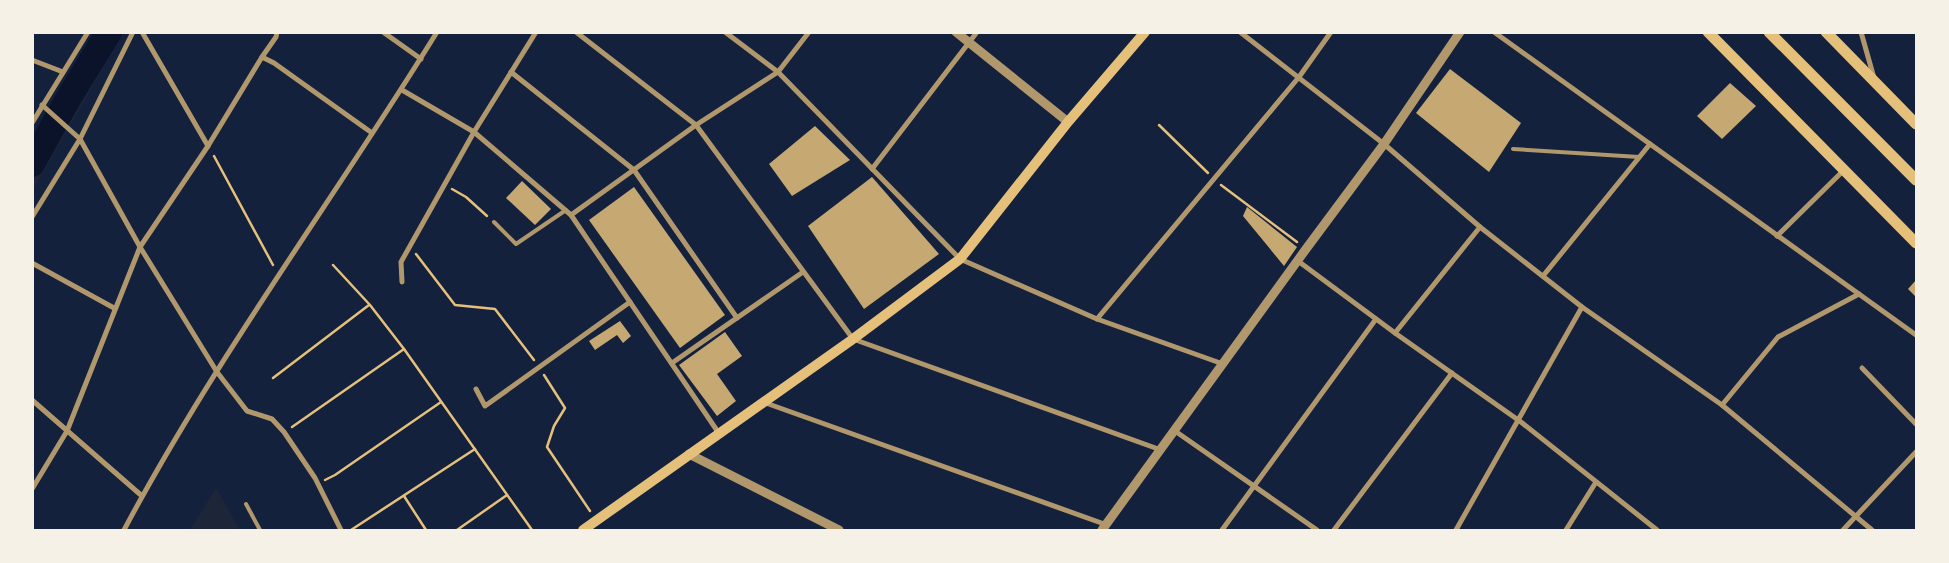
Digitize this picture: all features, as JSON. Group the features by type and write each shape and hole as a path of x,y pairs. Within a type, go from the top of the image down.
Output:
{"highway":[{"path":"1708,32 1916,243"},
{"path":"1769,32 1916,180"},
{"path":"1826,32 1916,124"}],"main road":[{"path":"583,530 718,432 853,339 960,259 1068,122 1144,32"}],"street":[{"path":"32,123 88,32"},
{"path":"32,217 80,139 133,32"},
{"path":"142,32 208,146"},
{"path":"32,489 66,431 140,247 208,146 277,35 270,32"},
{"path":"383,32 421,59"},
{"path":"124,530 142,496 217,372 278,276 402,90 437,32"},
{"path":"402,282 401,262 474,132 536,32"},
{"path":"576,32 696,125 853,339 1161,450"},
{"path":"725,32 778,72 960,259 1097,319 1223,364"},
{"path":"571,215 696,125 778,72 809,32"},
{"path":"956,32 1068,122"},
{"path":"872,169 977,32"},
{"path":"1240,32 1384,144 1480,227 1582,307 1722,405 1872,530"},
{"path":"1097,319 1299,77 1331,32"},
{"path":"762,402 1104,528 1384,144 1460,32"},
{"path":"1494,32 1916,335"},
{"path":"1861,32 1875,82"},
{"path":"262,57 274,63 372,133"},
{"path":"32,60 63,72"},
{"path":"511,72 634,170 737,318"},
{"path":"402,90 474,132 571,215 718,432"},
{"path":"42,105 80,139 140,247 217,372 247,411 272,420 284,432 317,483 341,530"},
{"path":"1542,276 1650,144"},
{"path":"1777,236 1844,170"},
{"path":"1395,334 1480,227"},
{"path":"1298,261 1395,334 1518,420 1657,530"},
{"path":"32,263 114,308"},
{"path":"672,363 803,272"},
{"path":"1722,405 1778,337 1859,294"},
{"path":"476,389 485,406 630,302"},
{"path":"1456,530 1582,307"},
{"path":"1222,530 1376,319"},
{"path":"1862,368 1916,424"},
{"path":"1334,530 1452,373"},
{"path":"32,400 142,496"},
{"path":"1174,431 1317,530"},
{"path":"1843,530 1916,452"},
{"path":"689,454 839,530"},
{"path":"1566,530 1596,482"}],"lane":[{"path":"1513,148 1639,157"},
{"path":"494,222 516,244 566,210"},
{"path":"246,504 260,530"},
{"path":"1862,530 1866,525"}],"path":[{"path":"1159,125 1214,180 1306,249"},
{"path":"208,146 278,276"},
{"path":"445,185 466,197 494,222"},
{"path":"410,246 455,305 495,308 539,367 565,408 554,426 547,447 596,520"},
{"path":"332,265 370,305 404,348 532,530"},
{"path":"273,378 370,305"},
{"path":"284,432 404,348"},
{"path":"317,483 335,475 442,402"},
{"path":"351,530 474,449"},
{"path":"457,530 507,495"},
{"path":"404,496 426,530"}],"shaded area":[{"path":"93,33 123,33 33,190 33,140"},
{"path":"216,488 240,530 190,530"}],"building":[{"path":"1450,69 1521,123 1489,172 1416,113"},
{"path":"1730,83 1756,106 1722,139 1697,116"},
{"path":"815,126 850,160 792,196 769,164"},
{"path":"872,177 939,254 864,309 808,226"},
{"path":"522,181 551,209 535,225 506,198"},
{"path":"634,187 725,315 680,348 589,220"},
{"path":"1247,207 1297,247 1284,266 1243,216"},
{"path":"1916,280 1916,297 1908,289"},
{"path":"620,321 631,336 623,343 617,335 595,350 589,341"},
{"path":"725,332 742,356 717,374 736,401 717,416 679,365"}],"waterway":[{"path":"32,164 68,99 109,32"}]}
